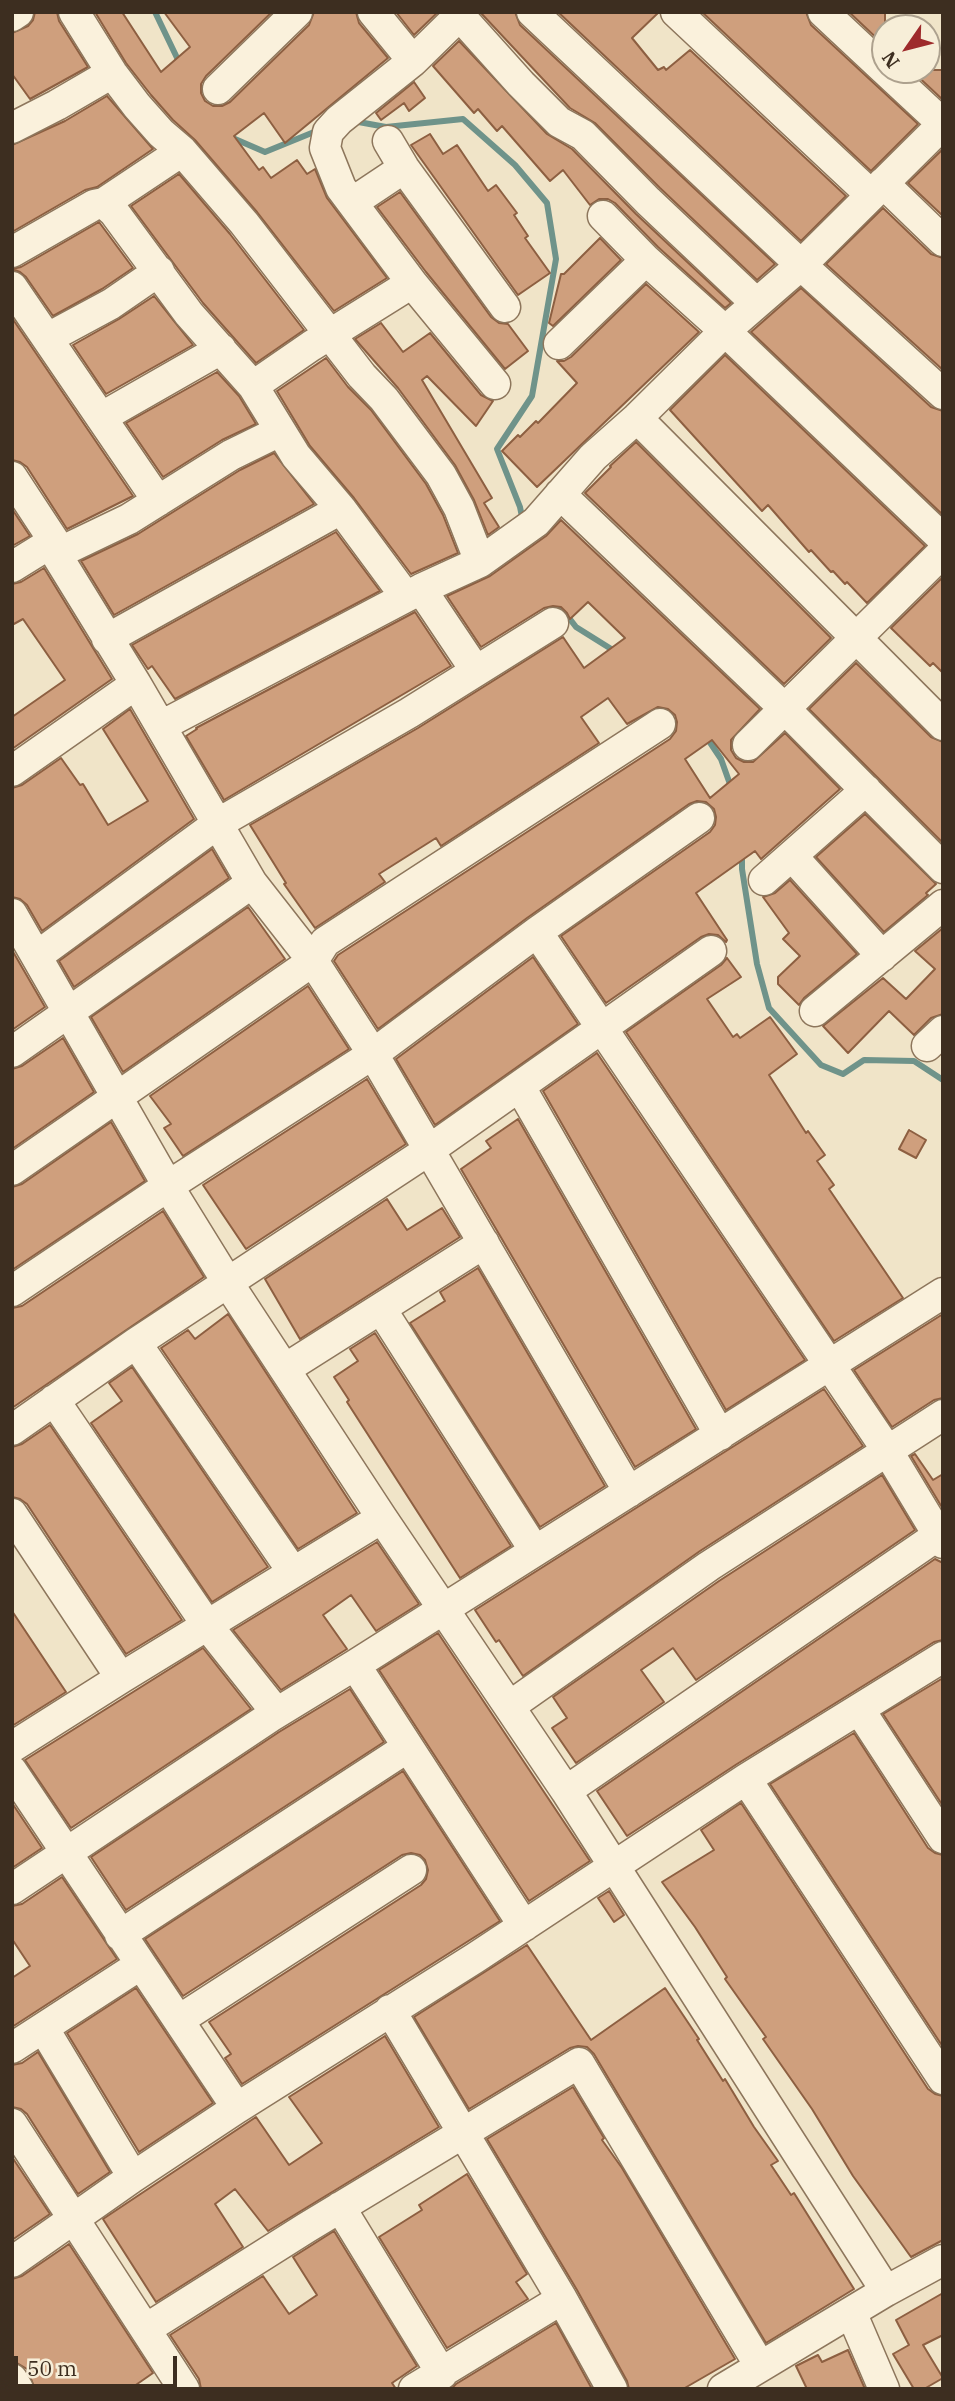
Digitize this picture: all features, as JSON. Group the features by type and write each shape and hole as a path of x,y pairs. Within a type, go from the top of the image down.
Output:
{"street":[{"path":"12,16 18,12"},
{"path":"74,12 112,73 161,133 182,151 244,223 441,475 459,508 480,562"},
{"path":"218,89 297,12"},
{"path":"373,12 413,61"},
{"path":"532,12 801,265 943,394"},
{"path":"676,12 877,188 943,241"},
{"path":"823,12 871,57"},
{"path":"495,384 412,283 341,188 325,148 328,132 339,120 413,61 461,14 520,84 559,121 583,135 756,303"},
{"path":"13,124 57,105 112,73"},
{"path":"160,726 414,593 480,562 536,522 593,457 637,418 725,331 801,265 943,124 900,84"},
{"path":"388,141 404,168 505,307"},
{"path":"12,252 94,205 104,203 182,151"},
{"path":"353,202 404,168"},
{"path":"104,203 114,212 189,314 253,386 296,456 414,593 476,671"},
{"path":"603,216 646,260 725,331 943,539"},
{"path":"559,344 646,260"},
{"path":"48,338 111,304 159,271"},
{"path":"253,386 412,283"},
{"path":"12,287 158,501"},
{"path":"103,417 221,349"},
{"path":"637,418 943,724"},
{"path":"12,567 129,519 231,455 280,430"},
{"path":"12,477 251,883 313,961 373,1054 629,1492"},
{"path":"560,494 785,709 943,868"},
{"path":"107,639 341,509"},
{"path":"748,745 943,552"},
{"path":"37,956 217,824 409,713 553,623"},
{"path":"12,771 136,684"},
{"path":"12,1170 313,961 325,942 660,724"},
{"path":"764,880 866,790"},
{"path":"12,1291 168,1186 373,1054 537,932 699,818"},
{"path":"792,856 881,956"},
{"path":"12,1052 251,883"},
{"path":"815,1011 943,905"},
{"path":"15,925 37,956 168,1186 228,1283 566,1791 886,2291"},
{"path":"537,932 887,1450 941,1537 566,1791"},
{"path":"12,1430 136,1343 429,1150 711,951"},
{"path":"520,1087 720,1435"},
{"path":"285,1369 484,1243"},
{"path":"12,1889 276,1712 355,1665 943,1293"},
{"path":"381,1309 535,1551"},
{"path":"136,1343 293,1572"},
{"path":"54,1400 208,1625 276,1712"},
{"path":"510,1706 709,1566 943,1415"},
{"path":"12,1514 121,1678"},
{"path":"12,1747 382,1518"},
{"path":"12,2262 237,2108 615,1868 746,1779 943,1657"},
{"path":"355,1665 524,1926"},
{"path":"859,1709 934,1807 943,1838"},
{"path":"120,1935 408,1747"},
{"path":"12,1771 237,2108"},
{"path":"746,1779 943,2079"},
{"path":"179,2020 411,1870"},
{"path":"12,2048 140,1965"},
{"path":"390,2011 612,2389"},
{"path":"44,2029 133,2177"},
{"path":"146,2329 340,2207 579,2063 760,2366"},
{"path":"12,2124 184,2389"},
{"path":"340,2207 442,2374"},
{"path":"723,2389 943,2260"},
{"path":"414,2389 562,2300"},
{"path":"852,2312 884,2389"},
{"path":"12,2379 18,2389"}],"building":[{"path":"35,12 57,12 59,21 88,67 30,99 12,74 12,33 28,26"},
{"path":"95,12 122,12 161,72 190,47 164,12 272,12 201,84 205,101 213,106 222,106 230,102 309,25 314,12 356,12 359,23 388,58 285,143 264,113 234,136 259,170 263,167 271,178 297,160 307,174 315,169 327,198 387,278 334,311 257,212 195,140 151,95 126,63"},
{"path":"396,12 438,12 414,35"},
{"path":"480,12 515,12 520,25 775,264 757,280 595,123 570,108"},
{"path":"558,12 659,12 632,38 658,70 664,67 666,70 690,50 846,196 801,241"},
{"path":"702,12 806,12 811,25 871,81 871,84 875,84 918,124 871,171"},
{"path":"849,12 885,12 871,14 871,33"},
{"path":"459,41 547,134 572,149 636,214 731,303 725,308 658,247 615,203 608,199 599,199 590,205 563,170 550,181 502,126 497,131 478,109 474,113 433,66"},
{"path":"941,70 943,70 943,100 926,84 941,84"},
{"path":"414,82 425,98 409,111 404,103 381,120 376,113"},
{"path":"107,96 153,149 97,187 85,190 12,232 12,145 65,121"},
{"path":"430,134 443,154 457,145 488,191 496,185 517,213 514,215 528,236 525,238 550,273 518,295 411,145"},
{"path":"943,149 943,216 908,183"},
{"path":"179,174 230,234 304,330 256,363 203,303 131,206"},
{"path":"400,192 491,317 499,323 508,324 528,351 505,369 377,207"},
{"path":"883,208 931,254 943,258 943,370 826,264"},
{"path":"99,222 133,268 53,316 26,277 12,269 21,267"},
{"path":"600,238 621,260 553,326 549,323 561,274"},
{"path":"646,284 699,332 537,487 502,451 536,421 538,423 577,383 557,361 571,357"},
{"path":"801,288 931,407 943,411 943,515 751,332"},
{"path":"154,296 193,345 106,394 73,345"},
{"path":"12,318 133,496 67,529 27,467 12,460"},
{"path":"381,323 403,352 430,333 481,395 493,401 476,426 427,376 422,380 492,498 484,503 499,527 488,535 474,500 455,465 398,388 355,339"},
{"path":"725,355 925,546 867,603 847,582 845,584 831,572 811,550 809,552 768,505 762,511 670,410"},
{"path":"326,358 348,387 371,410 426,484 443,515 458,553 411,574 354,498 310,446 277,391"},
{"path":"217,372 239,396 256,424 222,440 163,477 126,423"},
{"path":"636,442 831,638 784,684 585,493"},
{"path":"274,453 314,504 114,615 81,561 138,534 240,470"},
{"path":"12,509 30,536 12,546"},
{"path":"561,520 760,709 731,740 731,750 736,758 753,762 785,733 840,789 761,859 755,851 696,893 726,942 718,935 701,937 606,1003 561,936 710,832 715,825 714,809 706,802 697,801 527,918 378,1029 334,961 338,955 670,739 676,731 675,715 668,709 658,707 627,724 608,698 581,717 599,743 441,846 436,838 379,874 385,882 315,928 284,884 286,883 250,825 418,728 563,637 584,668 625,638 588,602 570,619 561,607 544,608 481,647 447,596 490,576 546,536","holes":["712,740 739,774 710,798 685,759"]},
{"path":"336,532 380,591 175,699 152,666 148,669 132,645"},
{"path":"44,568 112,679 12,749 12,717 65,680 23,619 12,625 12,584 21,582"},
{"path":"943,577 943,673 933,663 930,666 891,628"},
{"path":"415,612 451,666 224,800 186,736 196,728"},
{"path":"856,663 931,737 943,742 943,843 809,709"},
{"path":"130,709 194,819 42,931 27,905 12,897 12,788 22,785 61,758 80,785 83,784 108,825 148,801 103,729"},
{"path":"865,814 936,884 926,893 928,895 884,932 816,857"},
{"path":"212,849 229,878 74,987 59,961"},
{"path":"790,880 857,954 799,1005 778,984 778,977 800,956 783,939 789,933 763,897 775,893"},
{"path":"248,907 285,959 123,1072 91,1017"},
{"path":"943,928 943,1014 931,1018 914,1035 889,1011 848,1053 823,1026 883,978 906,999 935,969 915,951"},
{"path":"12,950 45,1007 12,1030"},
{"path":"533,957 578,1024 435,1125 396,1059"},
{"path":"727,958 741,977 707,999 733,1037 737,1034 740,1038 770,1017 797,1054 769,1075 806,1133 808,1131 825,1155 817,1161 834,1185 829,1189 903,1298 834,1341 626,1032 721,965"},
{"path":"308,986 349,1049 183,1156 164,1128 171,1124 150,1096"},
{"path":"63,1038 94,1092 12,1149 12,1069 22,1066"},
{"path":"597,1053 805,1360 726,1410 543,1091"},
{"path":"367,1079 406,1144 246,1249 203,1185"},
{"path":"518,1119 696,1429 635,1467 461,1169 491,1148 486,1141"},
{"path":"111,1122 145,1181 12,1270 12,1187 22,1184"},
{"path":"909,1130 926,1140 916,1158 899,1149"},
{"path":"387,1199 407,1230 442,1208 460,1237 300,1339 265,1279"},
{"path":"163,1211 204,1277 12,1408 12,1308 22,1306"},
{"path":"478,1268 605,1486 540,1527 410,1323 445,1301 440,1292"},
{"path":"228,1314 357,1513 298,1549 161,1348 188,1330 195,1339"},
{"path":"943,1314 943,1398 934,1400 892,1427 854,1370"},
{"path":"375,1333 511,1546 460,1578 347,1402 349,1400 334,1377 358,1361 350,1349"},
{"path":"132,1367 268,1567 212,1602 91,1423 122,1401 109,1383"},
{"path":"824,1389 863,1446 700,1551 523,1676 475,1610"},
{"path":"50,1425 182,1620 126,1654 27,1504 12,1497 12,1447 22,1444"},
{"path":"915,1454 933,1480 943,1474 943,1509 911,1456"},
{"path":"882,1475 915,1530 696,1680 673,1648 641,1670 664,1702 576,1763 552,1728 567,1718 553,1697 719,1581"},
{"path":"377,1542 419,1604 376,1631 351,1595 323,1615 347,1649 281,1690 233,1630"},
{"path":"935,1559 943,1563 943,1640 934,1642 737,1764 627,1836 597,1791"},
{"path":"12,1611 66,1692 12,1726"},
{"path":"438,1633 590,1861 529,1901 379,1670"},
{"path":"203,1648 251,1709 71,1828 25,1760"},
{"path":"943,1678 943,1806 883,1714"},
{"path":"350,1689 384,1742 126,1910 91,1857 279,1732"},
{"path":"854,1733 928,1848 943,1855 943,2047 770,1784"},
{"path":"403,1771 500,1921 242,2084 225,2058 231,2054 209,2022 421,1885 428,1870 425,1860 420,1855 411,1853 402,1855 183,1996 145,1939"},
{"path":"12,1803 42,1848 12,1868"},
{"path":"741,1803 928,2089 943,2096 943,2240 911,2257 853,2176 812,2109 763,2039 766,2037 725,1979 727,1977 695,1927 662,1882 714,1850 701,1830"},
{"path":"62,1877 117,1959 12,2027 12,1978 30,1966 12,1939 12,1906 22,1904"},
{"path":"609,1891 624,1915 614,1922 598,1898"},
{"path":"527,1945 591,2040 665,1988 723,2081 725,2079 778,2161 771,2165 791,2195 794,2193 854,2289 766,2343 594,2054 587,2047 570,2048 469,2109 414,2017"},
{"path":"136,1988 213,2103 139,2152 67,2033"},
{"path":"385,2036 439,2127 268,2231 235,2189 215,2204 243,2247 156,2302 103,2219 256,2117 289,2165 322,2143 289,2097"},
{"path":"38,2052 110,2172 78,2194 27,2114 12,2107 12,2065 22,2063"},
{"path":"573,2087 604,2138 602,2140 622,2168 735,2359 683,2389 629,2389 577,2290 487,2139"},
{"path":"12,2157 50,2214 12,2240"},
{"path":"467,2174 527,2274 516,2282 528,2299 447,2348 379,2237 422,2210 419,2205"},
{"path":"334,2231 417,2366 392,2383 396,2389 201,2389 199,2379 170,2335 263,2276 289,2314 317,2295 293,2257"},
{"path":"69,2244 153,2373 130,2389 35,2389 27,2369 12,2360 12,2279 22,2276"},
{"path":"943,2293 943,2335 923,2345 943,2378 924,2389 914,2389 893,2354 909,2345 896,2320"},
{"path":"556,2323 592,2389 451,2389 456,2384"},
{"path":"848,2350 865,2389 807,2389 796,2366 818,2355 822,2362"}],"waterway":[{"path":"155,12 180,64"},
{"path":"353,121 386,127 463,119 515,165 547,203 556,259 532,396 497,449 520,507 523,522"},
{"path":"231,135 265,152 319,130"},
{"path":"556,601 576,627 616,652"},
{"path":"705,735 721,759 731,787"},
{"path":"742,852 742,869 757,964 769,1008 821,1065 843,1074 864,1060 914,1061 943,1080"}]}
